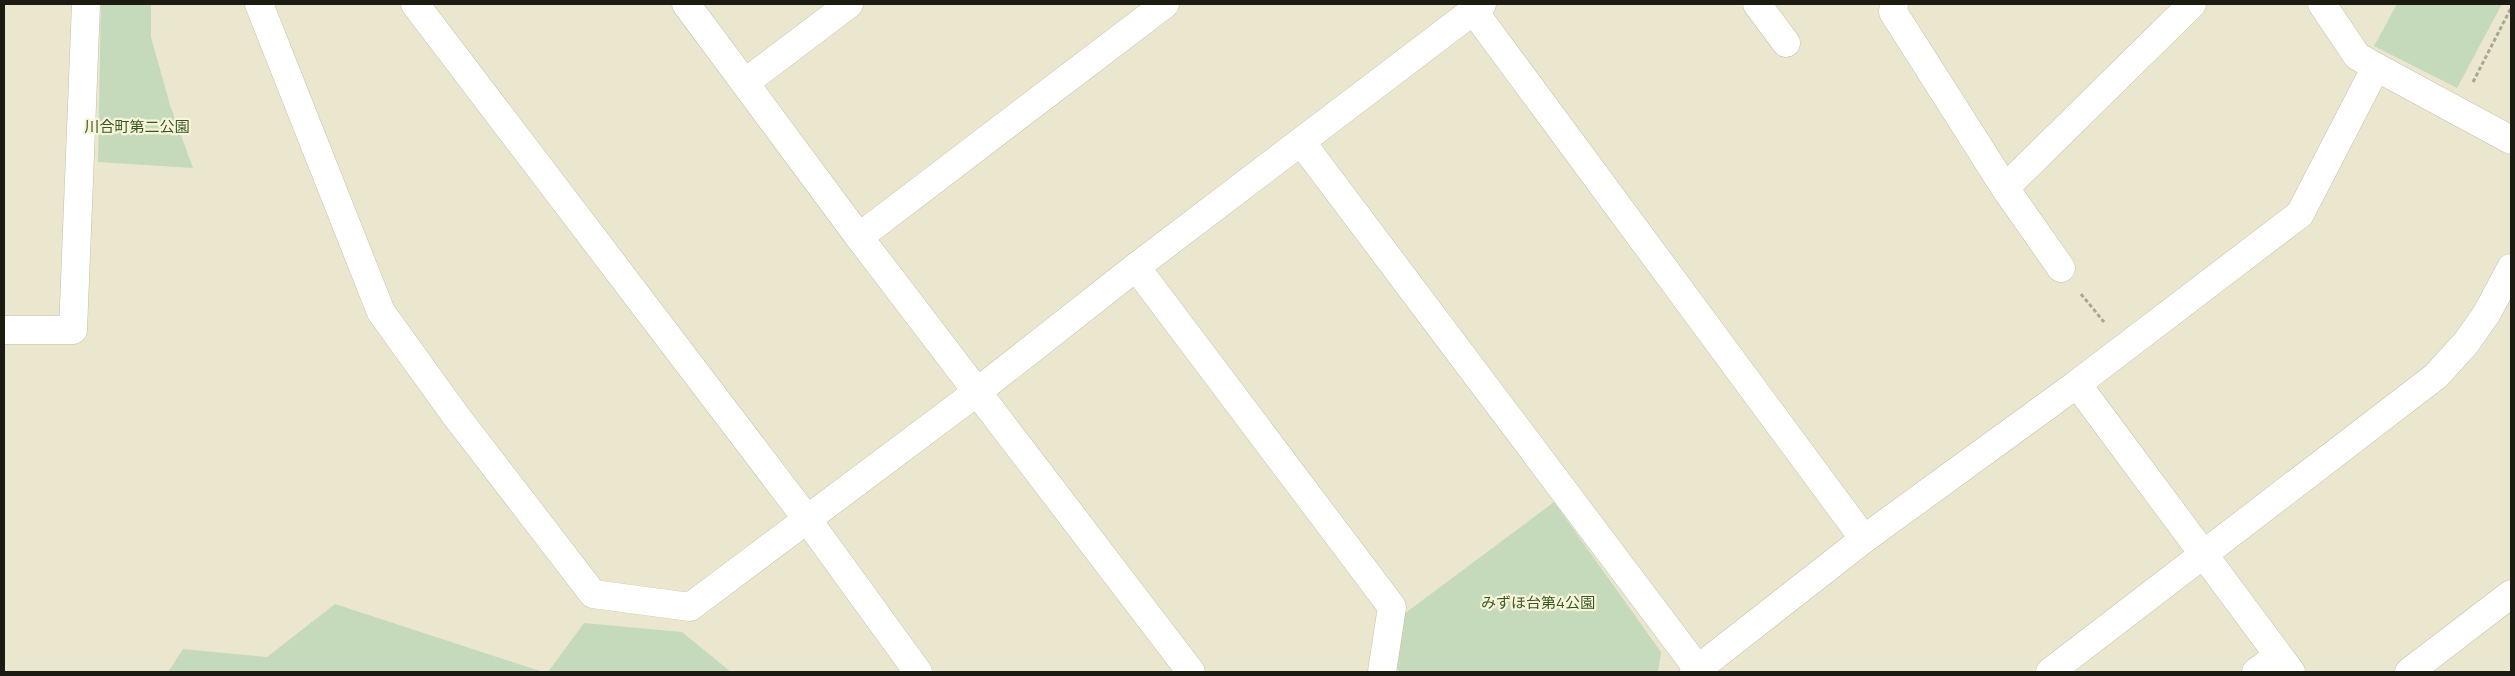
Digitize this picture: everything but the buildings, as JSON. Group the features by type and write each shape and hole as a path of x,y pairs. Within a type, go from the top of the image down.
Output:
{"street":[{"path":"4,330 73,330 86,4"},
{"path":"259,4 381,312 456,416 593,594 690,607 977,392 1136,267 1302,143 1477,7 1864,539"},
{"path":"415,4 807,519 918,672"},
{"path":"686,4 746,82 859,237 1191,672"},
{"path":"746,82 849,4"},
{"path":"859,237 1165,4"},
{"path":"1757,4 1786,44"},
{"path":"1894,4 1893,12 2004,188 2061,268"},
{"path":"2004,188 2192,4"},
{"path":"2322,4 2357,56 2511,140"},
{"path":"1302,143 1696,671 1864,539 2077,384 2300,214 2376,67"},
{"path":"1136,267 1392,607 1382,672"},
{"path":"2050,672 2436,376 2466,343 2487,313 2511,268"},
{"path":"2077,384 2284,664 2256,672"},
{"path":"2409,672 2511,594"}],"path":[{"path":"2458,111 2511,8"},
{"path":"2061,268 2124,348"}],"green space":[{"name":"川合町第二公園","path":"101,4 151,4 151,37 170,105 193,168 98,162"},
{"path":"2397,4 2502,4 2457,88 2374,46"},
{"name":"みずほ台第4公園","path":"1554,502 1661,652 1658,672 1400,672 1395,666 1404,614"},
{"path":"335,604 543,672 168,672 183,649 267,657"},
{"path":"584,623 682,632 731,672 548,672"}]}
